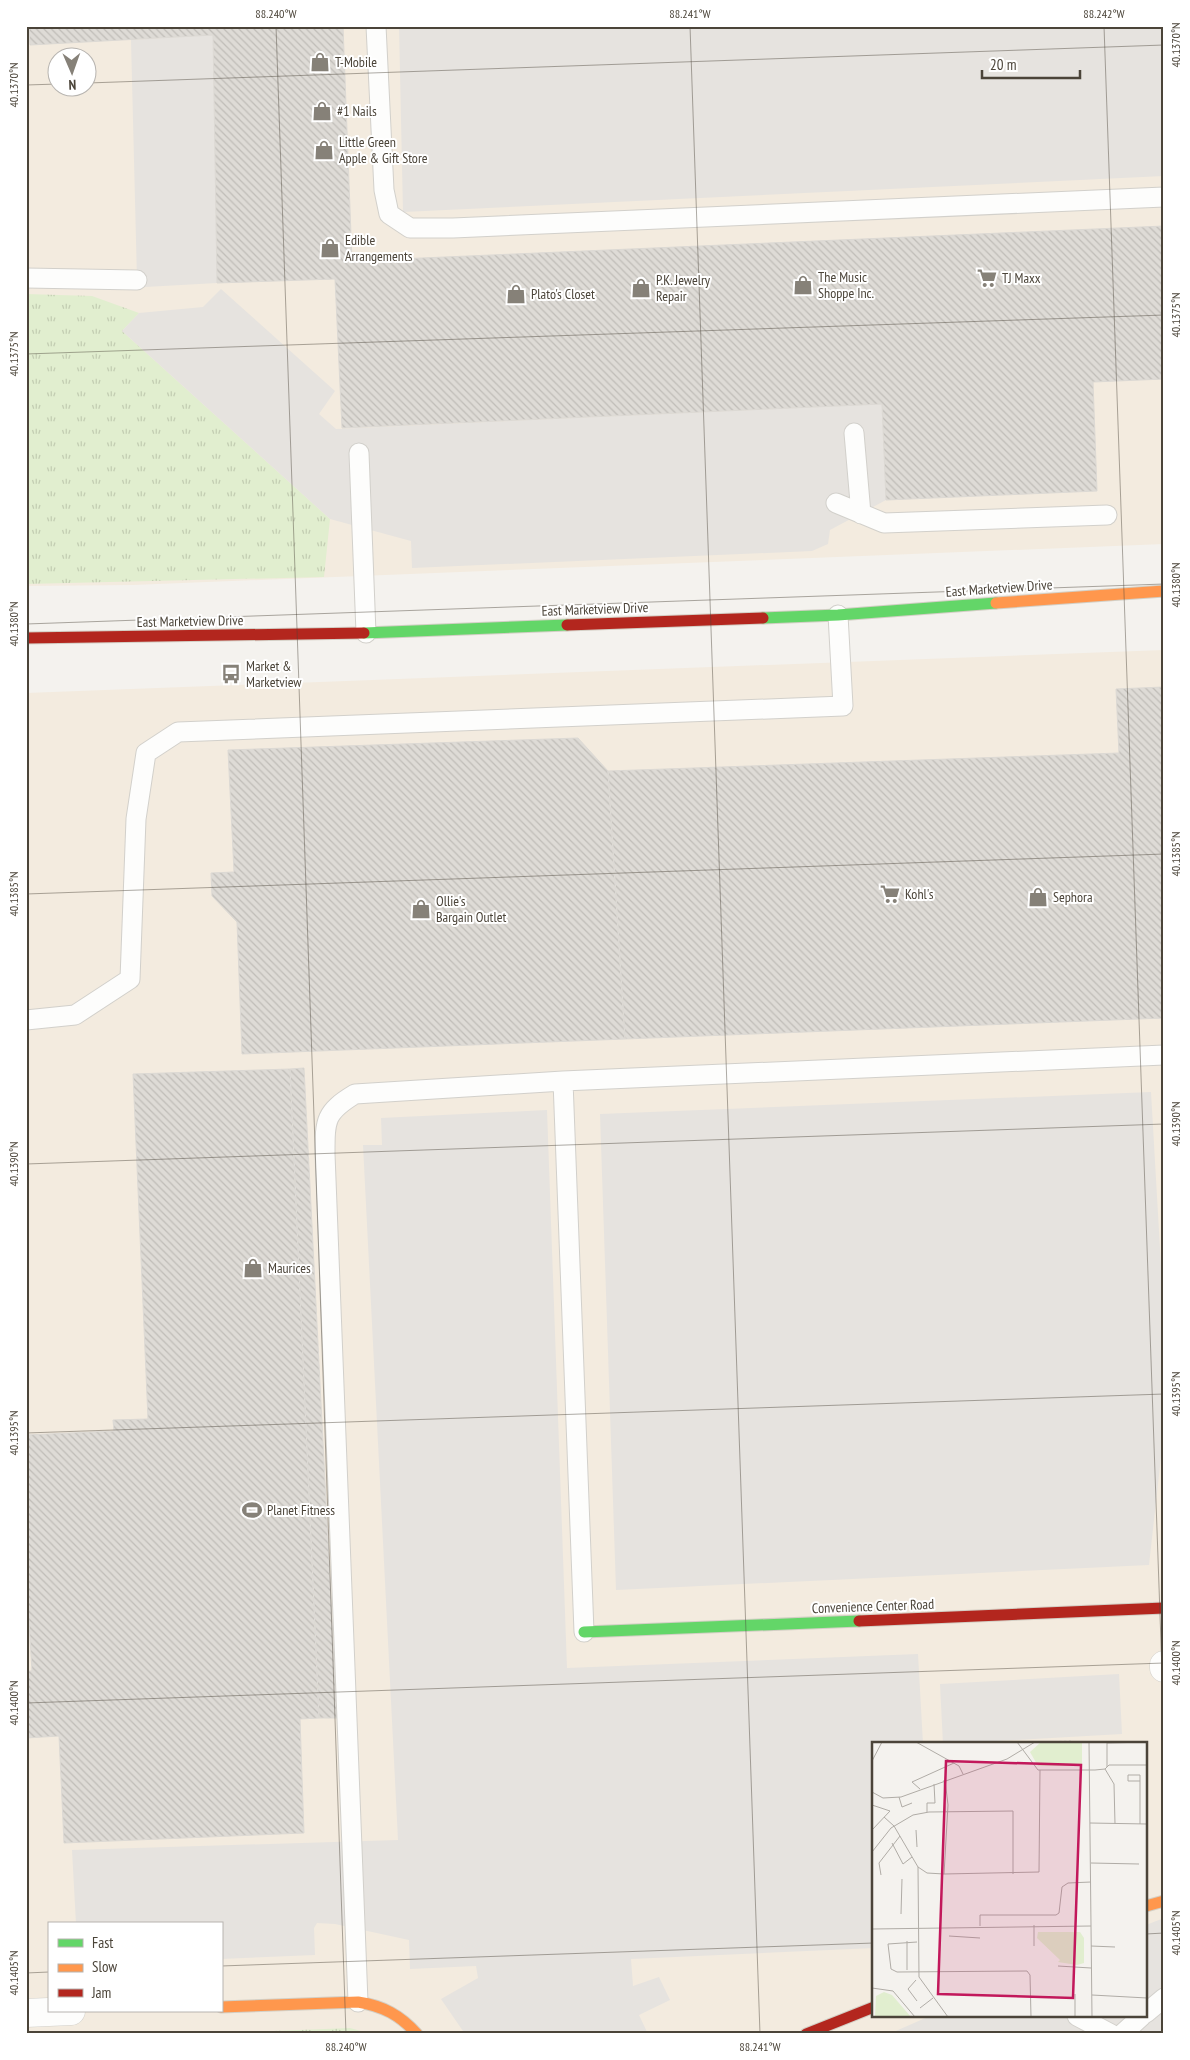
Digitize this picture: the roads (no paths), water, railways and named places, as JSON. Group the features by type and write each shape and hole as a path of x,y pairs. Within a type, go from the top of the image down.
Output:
{"main road":[{"name":"East Marketview Drive","path":"26,638 366,633 838,615 1164,591"},
{"name":"Convenience Center Road","path":"584,1632 1164,1608"},
{"path":"1148,1905 1164,1901"},
{"path":"222,2007 358,2002 381,2005 405,2020 417,2034"},
{"path":"806,2034 872,2008"}],"street":[{"path":"26,2013 48,2012"}],"lane":[{"path":"376,26 384,190 389,214 410,228 453,228 1164,197"},
{"path":"26,278 137,280"},
{"path":"854,433 860,514"},
{"path":"359,453 366,633"},
{"path":"836,503 884,523 1107,515"},
{"path":"26,1020 75,1015 130,979 136,820 146,753 178,732 843,706 838,615"},
{"path":"358,2002 325,1132 329,1116 337,1105 355,1094 563,1081 1164,1056"},
{"path":"563,1081 584,1632"},
{"path":"1148,2011 1164,1998"},
{"path":"1081,2018 1111,2034"},
{"path":"1122,2034 1140,2018"}],"place":[{"name":"T-Mobile","path":"320,62"},
{"name":"#1 Nails","path":"322,111"},
{"name":"Little Green Apple & Gift Store","path":"324,150"},
{"name":"Edible Arrangements","path":"330,248"},
{"name":"TJ Maxx","path":"987,278"},
{"name":"The Music Shoppe Inc.","path":"803,285"},
{"name":"P.K. Jewelry Repair","path":"641,288"},
{"name":"Plato's Closet","path":"516,294"},
{"name":"Market & Marketview","path":"231,674"},
{"name":"Kohl's","path":"890,894"},
{"name":"Sephora","path":"1038,897"},
{"name":"Ollie's Bargain Outlet","path":"421,909"},
{"name":"Maurices","path":"253,1268"},
{"name":"Planet Fitness","path":"252,1510"}]}
